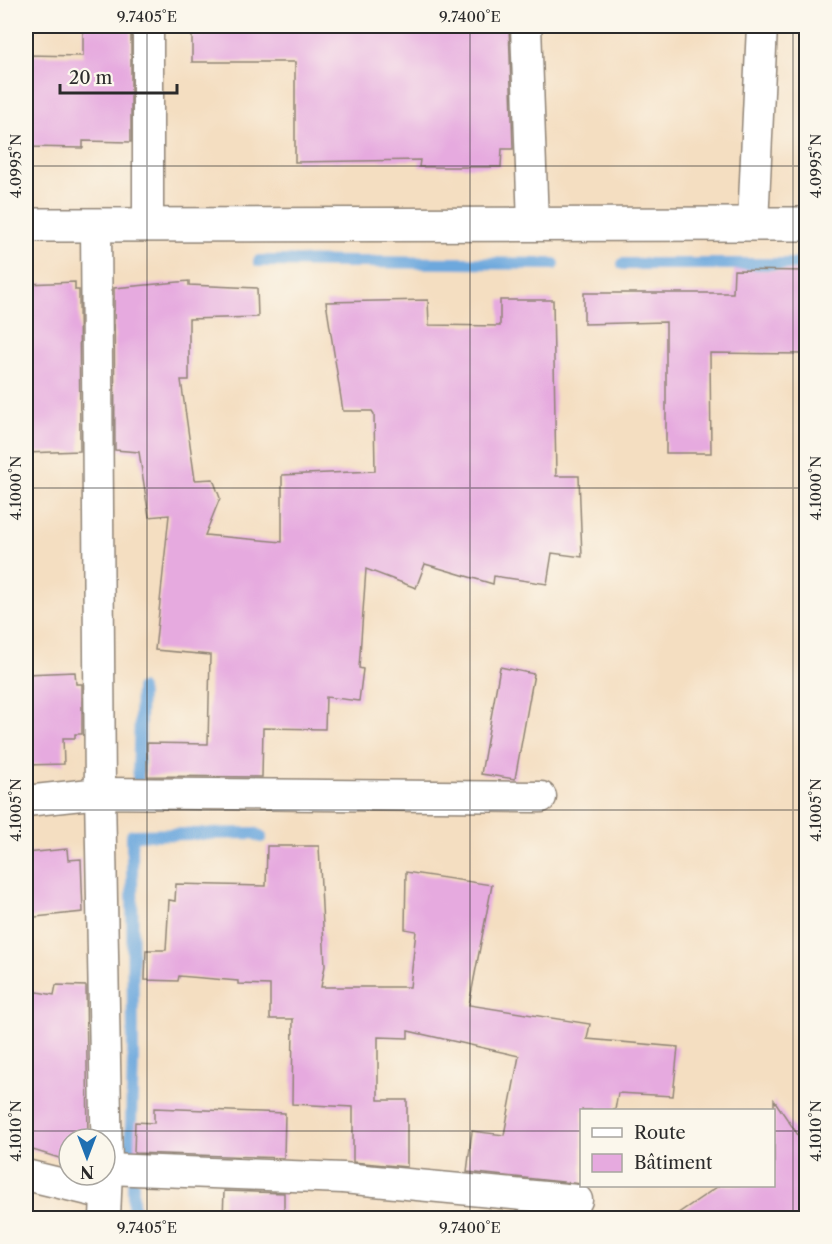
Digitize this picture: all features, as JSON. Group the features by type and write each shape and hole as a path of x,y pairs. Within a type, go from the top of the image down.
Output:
{"street":[{"path":"148,26 148,225"},
{"path":"526,26 533,224"},
{"path":"753,224 762,26"},
{"path":"26,225 807,224"},
{"path":"96,225 100,793 106,1194"},
{"path":"26,801 100,793 541,797"},
{"path":"26,1174 106,1194 342,1178 577,1200"}],"building":[{"path":"83,26 131,26 131,142 83,141 83,148 26,147 26,55 83,56"},
{"path":"192,26 509,26 513,149 502,149 501,167 419,167 420,160 295,162 295,62 192,62"},
{"path":"734,270 807,271 807,354 710,353 711,453 666,453 666,322 584,324 584,293 733,293"},
{"path":"189,281 189,285 257,288 258,317 189,319 189,380 181,380 195,480 213,479 220,498 205,535 282,542 282,475 375,471 374,414 372,411 343,411 326,302 428,300 429,325 500,326 500,300 553,300 556,476 579,476 582,557 552,553 547,584 494,576 493,584 425,564 416,588 366,569 359,668 363,669 359,701 326,697 325,729 263,728 262,777 147,776 147,743 208,744 210,655 155,650 169,515 149,517 139,452 115,450 114,288"},
{"path":"75,282 75,290 79,290 80,451 26,453 26,284"},
{"path":"500,667 534,674 515,779 481,774"},
{"path":"75,672 76,684 82,684 82,734 75,734 75,738 63,738 64,764 26,765 26,674"},
{"path":"267,846 319,846 325,966 321,987 410,987 416,931 405,929 406,872 492,885 469,1005 590,1024 587,1039 678,1047 673,1096 618,1093 615,1109 580,1109 580,1184 467,1172 472,1131 504,1135 519,1056 408,1031 408,1038 378,1037 378,1100 407,1100 407,1167 353,1162 353,1107 292,1104 293,1019 270,1019 270,985 238,984 238,981 179,976 178,981 145,980 146,950 166,950 169,900 175,901 176,884 266,886"},
{"path":"67,849 68,860 81,859 83,912 26,918 26,853"},
{"path":"56,985 86,986 88,1127 57,1127 57,1157 26,1148 26,990 54,995"},
{"path":"774,1100 807,1148 807,1218 671,1218 717,1187 775,1187"},
{"path":"154,1108 285,1113 284,1158 134,1153 135,1122 154,1123"},
{"path":"224,1191 284,1193 284,1218 223,1218"}],"waterway":[{"path":"259,261 554,264"},
{"path":"623,264 806,264"},
{"path":"138,779 141,689"},
{"path":"133,1164 130,1156 133,1059 132,835 254,833 261,837"},
{"path":"133,1184 133,1218"}]}
